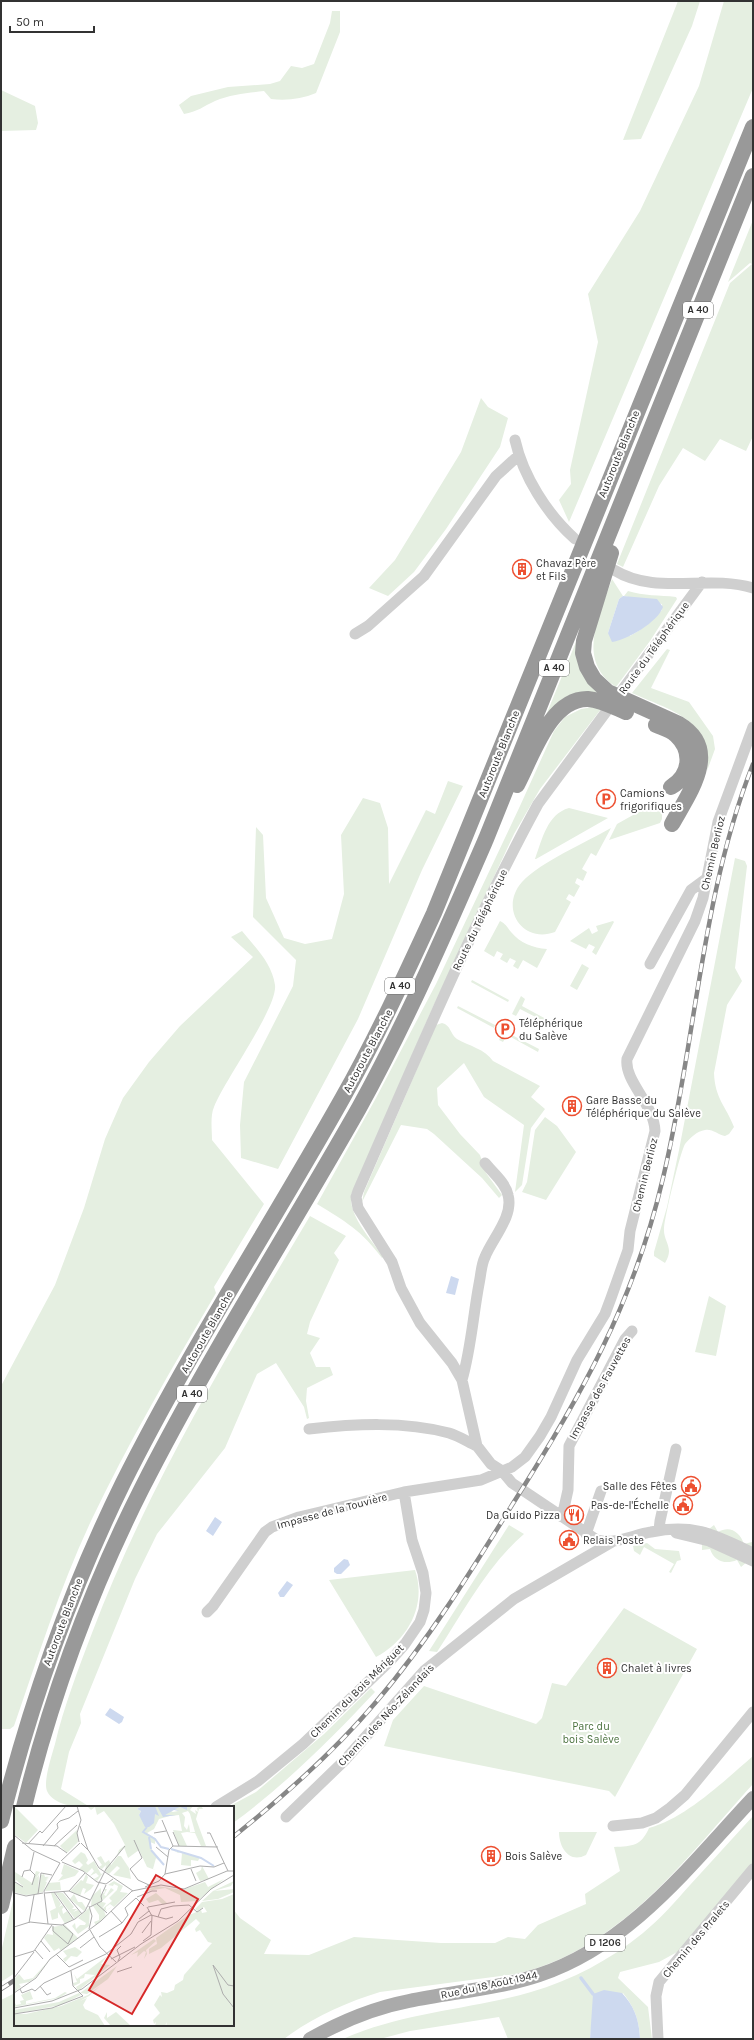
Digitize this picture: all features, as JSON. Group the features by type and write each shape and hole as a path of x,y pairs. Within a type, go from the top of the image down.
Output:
{"highway":[{"name":"Autoroute Blanche","path":"1,1821 21,1745 59,1630 100,1532 120,1489 200,1341 344,1097 392,1004 434,913 753,127"},
{"name":"Autoroute Blanche","path":"24,1806 44,1734 78,1634 111,1556 142,1489 202,1377 374,1080 413,1005 464,892 753,176"},
{"path":"644,444 584,641 584,658 591,676 600,687 617,702 672,732 684,746 688,758 687,770 678,782 671,787"},
{"path":"464,892 547,727 556,713 564,706 577,700 617,702 679,724 690,733 698,745 701,758 699,771 672,824"},
{"path":"1,1906 14,1851"}],"main road":[{"name":"Rue du 18 Août 1944","path":"310,2039 337,2024 377,2009 408,2001 526,1979 552,1971 583,1956 621,1932 645,1912 753,1798"}],"street":[{"path":"515,440 518,456 536,489 552,513 575,539"},
{"path":"355,634 368,626 426,573 496,476 518,456"},
{"path":"614,570 624,576 641,582 663,584 702,582 731,583 753,588"},
{"name":"Route du Téléphérique","path":"462,1380 452,1363 420,1323 401,1288 392,1262 358,1208 356,1197 436,1014 538,804 702,582"},
{"name":"Chemin Berlioz","path":"502,1471 525,1457 540,1436 576,1360 605,1314 622,1270 655,1131 650,1110 627,1070 627,1059 693,928 703,898 720,818 753,727"},
{"path":"650,964 692,890 706,879"},
{"path":"485,1163 504,1187 509,1195 509,1201 502,1225 484,1258 474,1306 469,1356 462,1380 477,1446 491,1464 502,1471 512,1483 586,1534 602,1541 613,1541 664,1530 688,1528 707,1532 753,1553"},
{"name":"Impasse des Fauvettes","path":"562,1517 568,1490 569,1446 625,1339 632,1331"},
{"path":"308,1428 350,1424 417,1427 450,1434 477,1446"},
{"path":"664,1530 660,1521 676,1448"},
{"path":"404,1492 481,1480 502,1471"},
{"path":"586,1534 601,1491"},
{"name":"Impasse de la Touvière","path":"206,1612 213,1606 265,1532 272,1527 299,1517 404,1492"},
{"name":"Chemin du Bois Mériguet","path":"218,1806 258,1781 309,1739 390,1661 405,1644 420,1622 424,1610 426,1592 423,1573 412,1540 404,1492"},
{"path":"664,1530 709,1541 753,1562"},
{"name":"Chemin des Néo-Zélandais","path":"286,1817 344,1761 425,1670 514,1599 613,1541"},
{"path":"613,1826 642,1823 656,1818 670,1808 695,1784 726,1743 753,1712"},
{"name":"Chemin des Pralets","path":"658,2039 655,2008 659,1982 753,1869"},
{"path":"1,1878 14,1881"}],"green space":[{"path":"678,1 700,1 692,26 641,139 623,140"},
{"path":"724,1 753,1 753,88 569,522 559,500 571,484 570,470 598,342 588,294 640,211 699,86"},
{"path":"332,11 340,11 340,32 316,93 300,98 282,100 271,99 264,91 240,94 215,101 197,110 184,114 179,105 191,96 228,87 270,84 280,81 291,66 302,68 314,64 330,23"},
{"path":"1,90 35,106 38,123 36,130 1,131"},
{"path":"753,220 753,436 746,451 720,439 705,461 683,448 659,486 623,567 617,564 730,283 752,264 750,263 728,282"},
{"path":"481,398 488,407 508,418 500,447 446,529 414,572 388,596 369,588 395,560 461,452"},
{"path":"612,579 623,596 619,599 608,633 630,636 640,630 662,610 662,604 624,596 628,591 646,595 676,597 677,599 650,641 616,687 604,676 596,664 594,650 594,636 597,622"},
{"path":"585,620 578,644 600,693 582,692 567,696 549,712 544,720"},
{"path":"667,649 670,650 651,688 689,702 713,736 715,749 707,771 707,753 703,739 696,728 686,719 674,712 632,693"},
{"path":"593,707 601,709 540,789 514,834 432,1009 351,1195 351,1203 357,1220 383,1257 382,1258 360,1233 317,1204 376,1098 436,984 554,731 565,717 581,709"},
{"path":"448,781 463,786 422,870 358,1019 278,1169 241,1158 240,1125 244,1082 293,986 296,960 253,917 256,827 263,835 266,898 284,938 305,944 332,939 344,894 341,835 363,798 380,803 388,828 389,884 426,810 435,814"},
{"path":"651,805 658,806 662,811 662,819 660,823 609,840 617,824"},
{"path":"569,808 608,818 535,859 543,836 550,822 555,816"},
{"path":"611,828 596,856 591,853 582,869 587,872 583,881 577,878 575,883 580,886 574,897 569,894 566,899 571,902 555,932 543,934 533,933 524,928 518,921 514,912 513,902 515,892 522,882 530,874 552,860"},
{"path":"735,858 745,861 747,866 735,968 742,981 727,1005 714,1073 716,1089 734,1127 729,1134 725,1136 710,1130 699,1132 685,1144 676,1171 665,1221 664,1233 669,1253 665,1263 654,1256 654,1252 667,1207 679,1150"},
{"path":"500,921 523,942 532,946 547,949 537,968 523,960 518,969 513,966 516,961 510,958 507,963 500,959 503,954 497,951 494,957 484,951"},
{"path":"614,922 596,955 592,952 595,947 589,944 586,949 570,941 589,928 592,934 598,931 596,926"},
{"path":"242,931 267,962 275,985 274,995 260,1026 214,1107 212,1119 212,1140 264,1204 214,1287 216,1293 151,1406 105,1492 69,1571 14,1726 10,1729 1,1729 1,1386 55,1285 84,1208 105,1139 123,1098 149,1062 180,1026 253,957 231,937"},
{"path":"582,964 589,968 577,990 570,986"},
{"path":"472,980 509,1000 508,1002 471,982"},
{"path":"521,996 525,999 522,1006 559,1026 557,1028 520,1009 516,1016 512,1014"},
{"path":"458,1006 495,1025 494,1028 457,1008"},
{"path":"442,1023 449,1028 457,1039 486,1053 493,1061 540,1086 531,1097 545,1109 531,1128 522,1185 515,1192 524,1125 484,1097 464,1063 437,1088 438,1105 460,1134 480,1155 486,1173 502,1195 499,1198 482,1178 427,1129 401,1125 362,1202 364,1192 436,1025"},
{"path":"507,1023 511,1025 508,1033 539,1049 538,1052 507,1035 503,1042 499,1040"},
{"path":"545,1117 557,1126 576,1152 546,1200 522,1192 527,1182 535,1130"},
{"path":"310,1216 346,1236 334,1253 339,1260 310,1322 307,1334 320,1338 310,1353 316,1367 330,1367 333,1375 307,1388 306,1401 309,1418 307,1419 304,1407 276,1363 257,1374 225,1448 157,1534 135,1579 80,1714 81,1723 69,1752 61,1789 88,1806 73,1806 60,1803 50,1796 47,1791 46,1781 48,1768 72,1688 92,1633 138,1524 164,1472 250,1317"},
{"path":"709,1296 726,1306 716,1356 695,1352"},
{"path":"509,1525 524,1534 487,1575 437,1652 429,1651"},
{"path":"714,1525 718,1532 727,1529 734,1531 740,1536 744,1544 752,1542 752,1549 709,1529"},
{"path":"647,1543 655,1549 679,1551 681,1560 677,1561 671,1573 669,1572 674,1564 644,1547 640,1555 634,1551 633,1546"},
{"path":"702,1543 747,1562 741,1567 737,1560 728,1562 720,1561 714,1556 710,1549 702,1550"},
{"path":"415,1570 418,1583 418,1596 412,1620 406,1631 397,1641 376,1657 329,1580"},
{"name":"Parc du bois Salève","path":"624,1608 697,1649 615,1797 609,1791 384,1746 393,1720 424,1686 536,1724 542,1718 552,1683 566,1686"},
{"path":"371,1688 375,1692 342,1727 289,1777 234,1822 234,1806 230,1806 256,1792 324,1734"},
{"path":"753,1756 753,1784 676,1871 619,1923 587,1945 553,1962 516,1974 380,1992 330,2011 306,2024 284,2039 1,2039 1,2000 14,1994 14,2026 234,2026 234,1910 240,1918 271,1940 264,1954 309,1955 354,1937 441,1943 495,1943 508,1937 525,1939 538,1925 586,1904 585,1894 620,1871 614,1847 636,1844 643,1838 649,1828 677,1816 704,1798"},
{"path":"753,1816 753,1865 679,1951 659,1962 620,1972 618,1978 648,2007 652,2039 640,2039 636,2014 623,1993 591,2029 590,2039 508,2039 499,2017 410,2031 380,2039 343,2039 366,2030 413,2017 531,1992 561,1982 590,1968 630,1943 655,1922"},
{"path":"559,1832 597,1832 586,1855 575,1857 570,1856 563,1848 559,1838"},
{"path":"14,1896 14,1974 1,1982 1,1952"}],"water":[{"path":"623,596 657,599 663,607 660,613 649,624 626,638 612,642 608,633 619,599"},
{"path":"451,1276 459,1279 455,1295 446,1293"},
{"path":"215,1517 222,1522 213,1536 206,1531"},
{"path":"344,1559 348,1560 350,1565 341,1574 337,1574 334,1572 334,1568"},
{"path":"287,1581 293,1585 284,1597 280,1597 278,1593"},
{"path":"110,1708 124,1717 122,1722 119,1724 105,1715"},
{"path":"604,1990 622,1993 630,2003 636,2014 640,2039 590,2039 593,1994"}],"waterway":[{"path":"581,1978 593,1994"}],"railway":[{"path":"234,1836 271,1806 326,1756 360,1720 395,1679 431,1631 537,1465 582,1387 602,1348 637,1267 651,1224 663,1178 684,1074 710,917 736,814 753,764"},
{"path":"1,1989 14,1981"}],"place":[{"name":"Chavaz Père et Fils","path":"522,569"},
{"name":"Camions frigorifiques","path":"606,799"},
{"name":"Téléphérique du Salève","path":"505,1029"},
{"name":"Gare Basse du Téléphérique du Salève","path":"572,1106"},
{"name":"Salle des Fêtes","path":"691,1486"},
{"name":"Pas-de-l'Échelle","path":"683,1505"},
{"name":"Da Guido Pizza","path":"574,1515"},
{"name":"Relais Poste","path":"569,1540"},
{"name":"Chalet à livres","path":"607,1668"},
{"name":"Bois Salève","path":"491,1856"}]}
